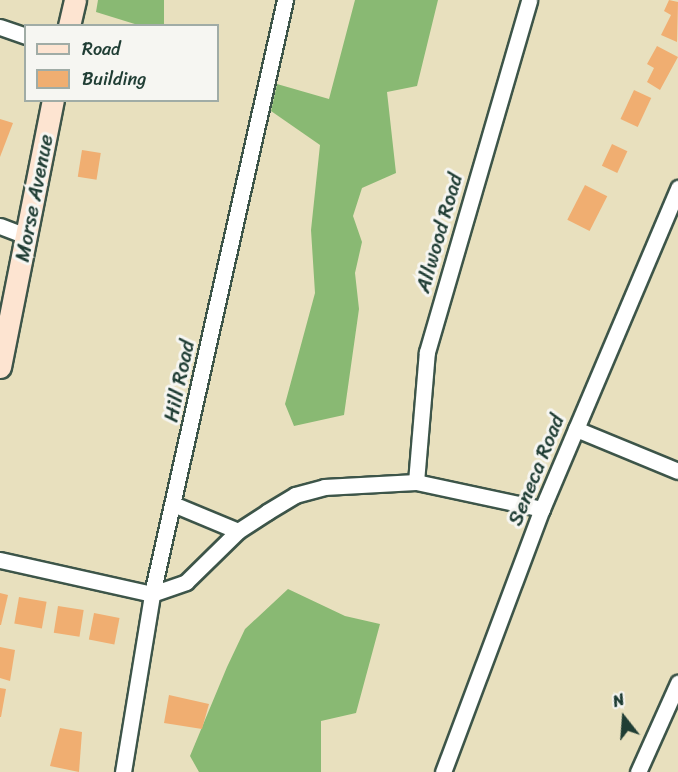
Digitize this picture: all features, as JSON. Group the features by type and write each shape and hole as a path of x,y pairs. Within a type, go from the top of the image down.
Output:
{"street":[{"path":"69,24 75,0"},
{"name":"Hill Road","path":"123,772 152,594 285,0"},
{"name":"Allwood Road","path":"416,482 427,352 529,0"},
{"path":"0,27 24,35"},
{"name":"Morse Avenue","path":"0,367 53,102"},
{"name":"Seneca Road","path":"443,772 542,509 678,188"},
{"path":"0,226 26,236"},
{"path":"576,429 678,471"},
{"path":"0,560 152,594 186,582 238,531 295,495 324,488 416,482 542,509"},
{"path":"173,504 238,531"},
{"path":"638,772 678,683"}],"green space":[{"path":"98,0 164,0 164,24 135,24 96,12"},
{"path":"355,0 438,0 417,86 387,92 396,173 362,188 353,216 362,242 355,273 359,309 344,415 294,426 285,404 315,293 311,230 320,145 271,111 277,84 329,99"},
{"path":"288,589 345,616 380,624 356,713 321,721 321,772 199,772 190,756 245,629"}],"building":[{"path":"669,0 678,2 677,42 661,35 671,15 664,11"},
{"path":"657,46 678,57 660,90 647,82 654,68 647,64"},
{"path":"634,90 651,98 638,127 620,119"},
{"path":"0,119 13,123 0,157"},
{"path":"612,144 627,151 617,173 602,166"},
{"path":"82,150 101,153 97,180 78,177"},
{"path":"585,185 607,196 590,231 567,220"},
{"path":"0,593 8,595 1,625 0,625"},
{"path":"19,597 47,602 42,628 14,624"},
{"path":"58,606 84,610 79,637 54,633"},
{"path":"94,613 120,618 114,644 89,640"},
{"path":"0,647 15,650 10,681 0,678"},
{"path":"0,688 6,689 1,717 0,717"},
{"path":"169,695 209,704 202,729 164,723"},
{"path":"60,728 82,732 79,772 50,766"}]}
